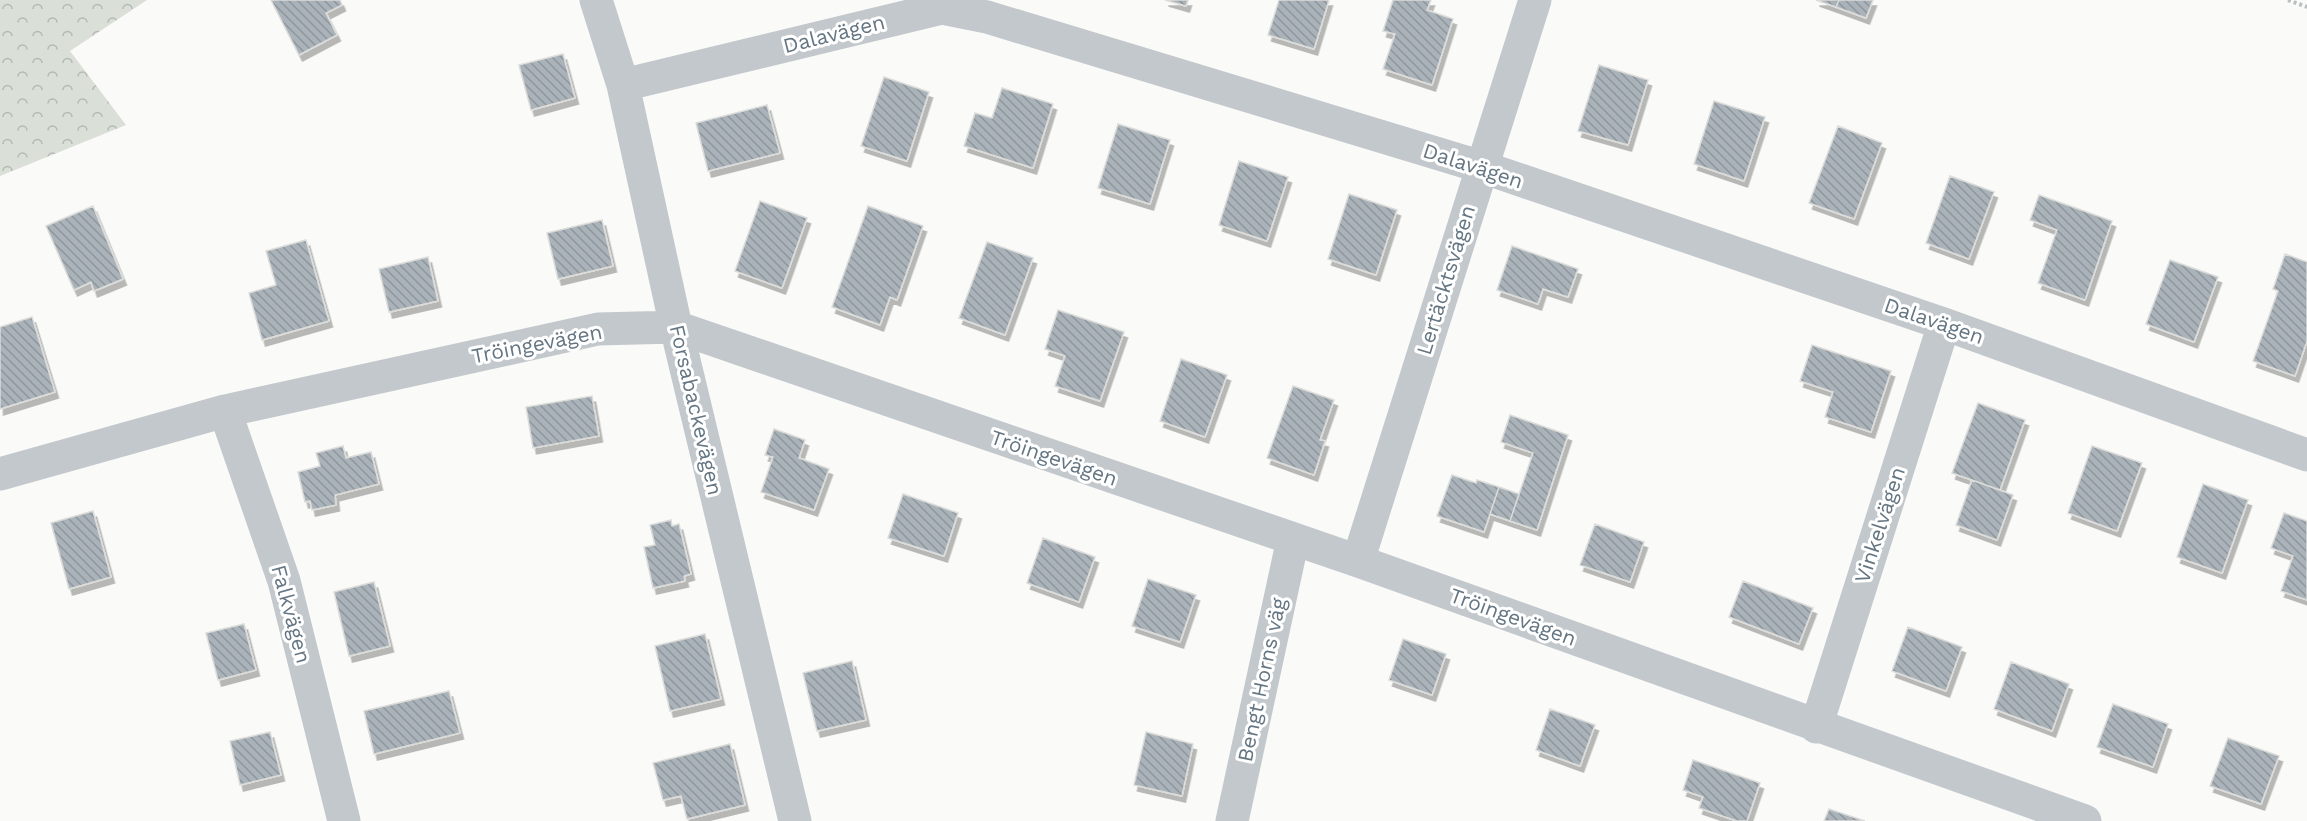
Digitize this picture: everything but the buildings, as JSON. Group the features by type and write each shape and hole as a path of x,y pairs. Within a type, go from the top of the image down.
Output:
{"street":[{"name":"Forsabackevägen","path":"596,0 623,86 676,327 795,821"},
{"name":"Lertäcktsvägen","path":"1358,561 1535,0"},
{"name":"Dalavägen","path":"623,86 942,8 987,17 1482,167 1944,324 2307,455"},
{"name":"Vinkelvägen","path":"1816,727 1944,324"},
{"name":"Tröingevägen","path":"0,474 225,411 598,329 676,327 1358,561 1816,727 2085,821"},
{"name":"Falkvägen","path":"225,411 284,582 344,821"},
{"name":"Bengt Horns väg","path":"1232,821 1293,539"}],"path":[{"path":"2288,0 2307,7"}],"green space":[{"path":"0,0 147,0 70,51 126,125 0,176"}]}
